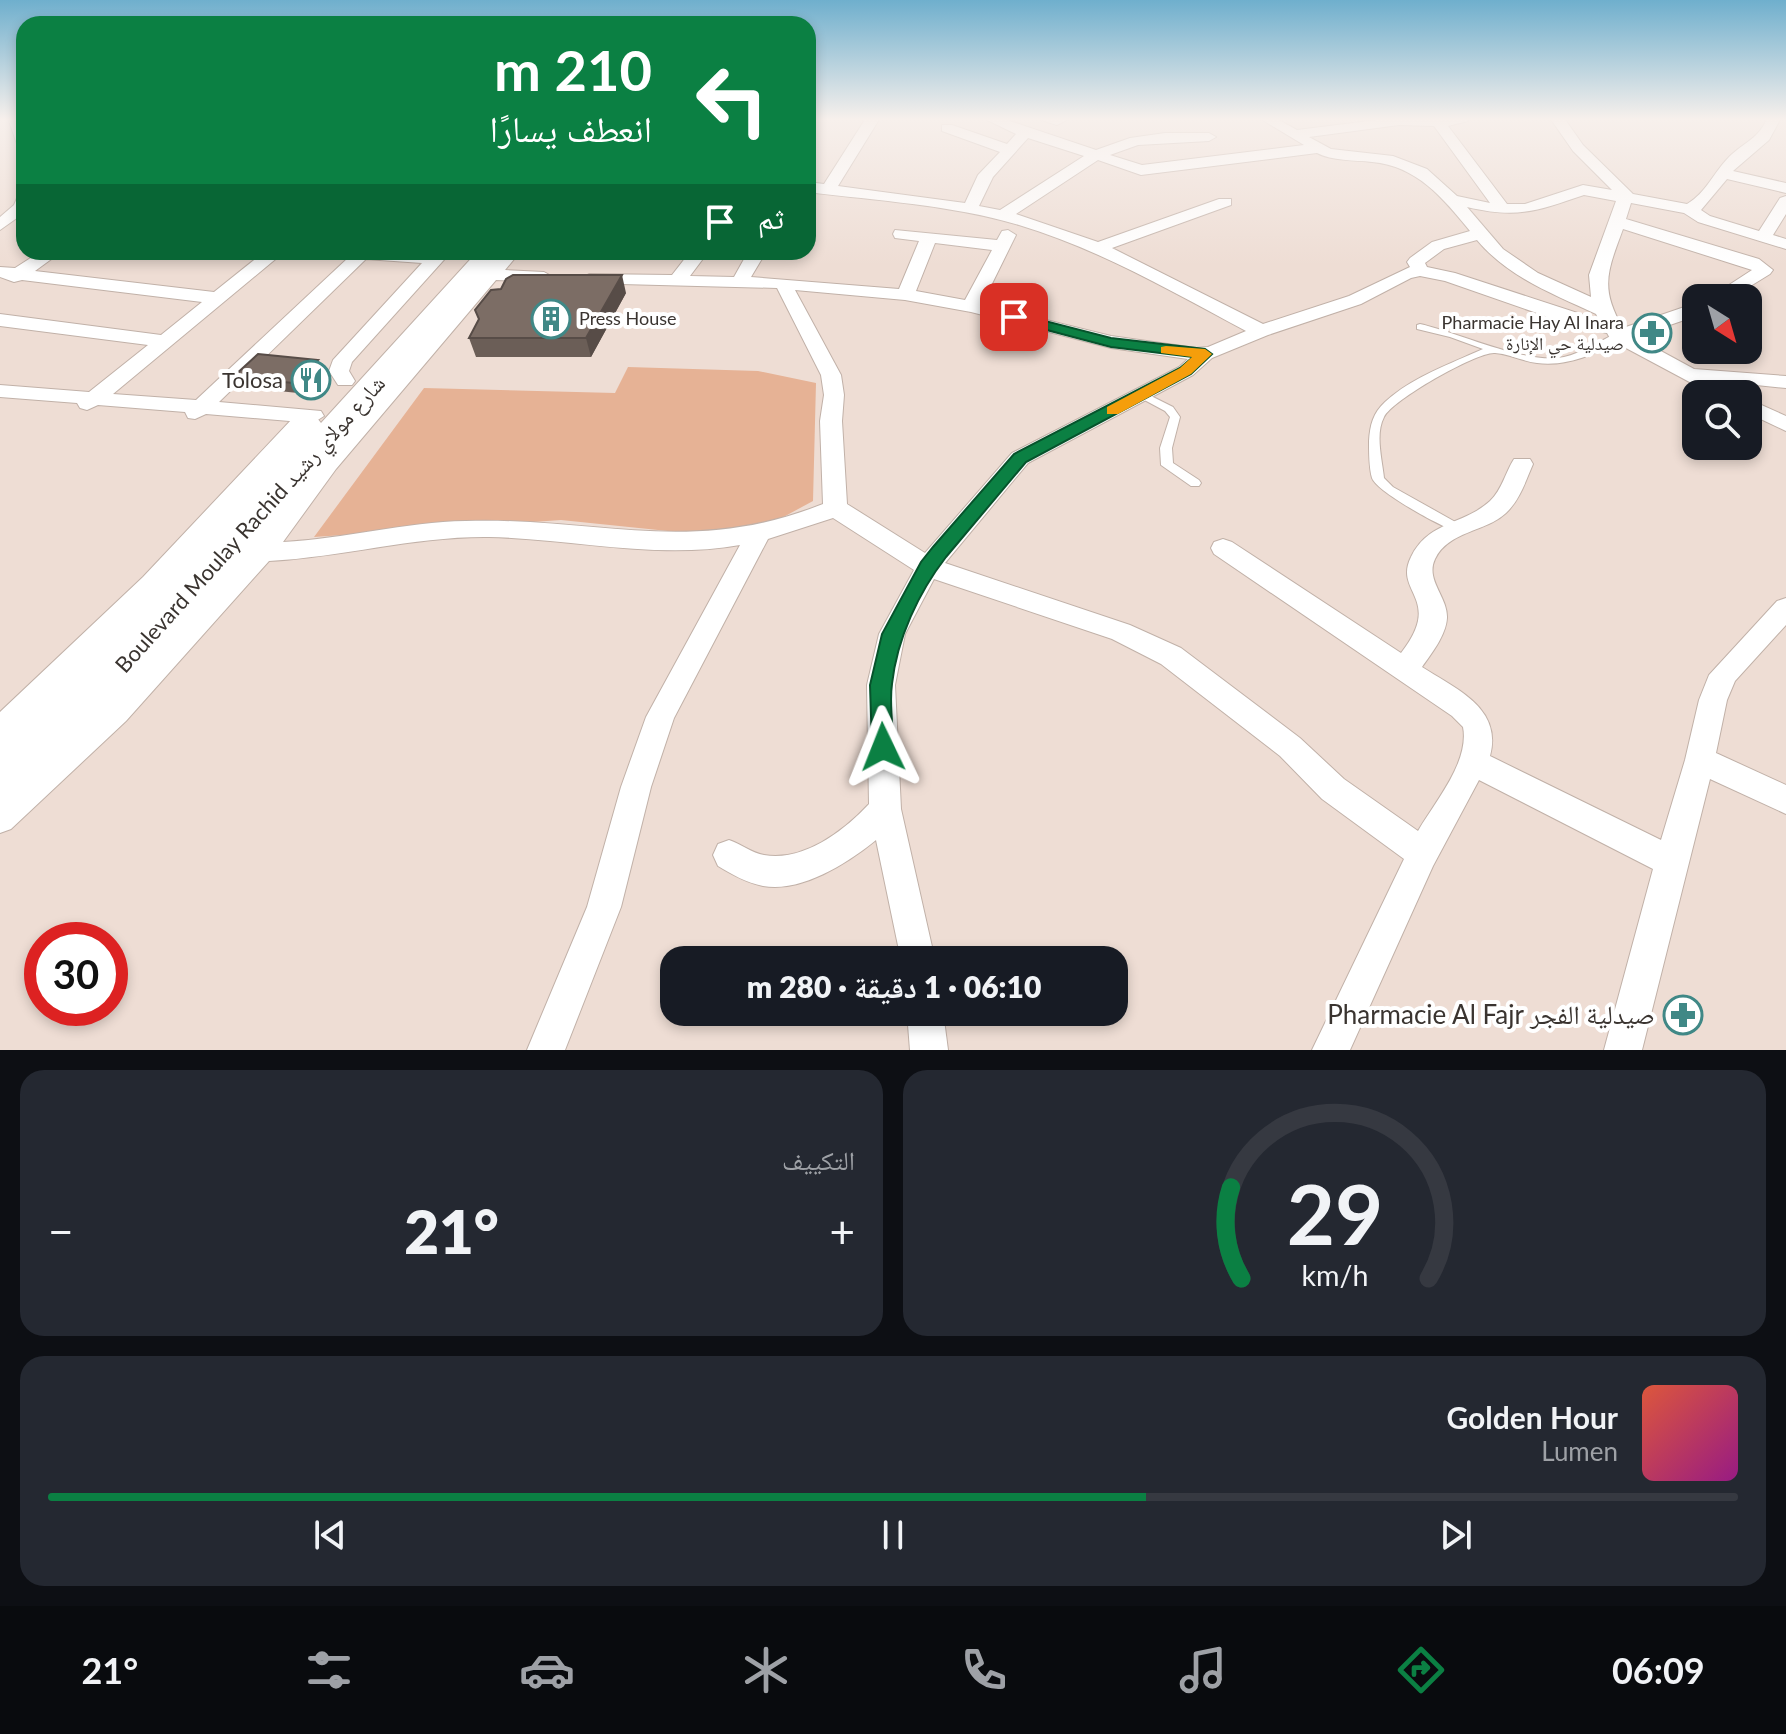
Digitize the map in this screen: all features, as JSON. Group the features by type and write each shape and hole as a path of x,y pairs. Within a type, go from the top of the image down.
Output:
{"main road":[{"name":"Boulevard Moulay Rachid شارع مولاي رشيد","path":"0,740 40,705 132,613 345,381 467,261"},
{"name":"Boulevard Moulay Rachid شارع مولاي رشيد","path":"0,787 244,553 467,261"}],"street":[{"path":"829,189 843,167"},
{"path":"969,210 977,188 995,167"},
{"path":"971,307 1002,246 1009,217 1079,167"},
{"path":"1132,167 1141,170 1165,167"},
{"path":"1412,167 1452,199 1497,253 1532,277 1603,310"},
{"path":"1472,167 1503,209"},
{"path":"1597,167 1626,196"},
{"path":"1689,209 1700,204 1728,167"},
{"path":"1723,173 1786,188"},
{"path":"816,188 1009,217 1095,249 1261,331"},
{"path":"1452,199 1503,209 1538,207 1566,193 1583,190 1689,209 1704,219 1786,244"},
{"path":"1616,332 1603,310 1598,275 1626,196"},
{"path":"1763,238 1786,201"},
{"path":"1095,249 1225,202"},
{"path":"1618,222 1753,263 1764,270 1741,284"},
{"path":"901,234 1002,246"},
{"path":"1420,271 1416,262 1427,250 1451,239 1482,234"},
{"path":"905,295 929,238"},
{"path":"0,286 40,260"},
{"path":"0,404 86,404 265,260"},
{"path":"194,414 356,260"},
{"path":"678,280 693,260"},
{"path":"739,283 752,260"},
{"path":"467,261 678,280 783,283 905,295 971,307 1111,342 1205,354"},
{"path":"915,946 885,809 881,685 892,634 928,567 1020,458 1186,371 1205,354 1261,331 1355,300 1406,273 1420,271 1616,332 1702,380"},
{"path":"0,272 218,298"},
{"path":"783,283 831,375 835,508"},
{"path":"1616,332 1666,322 1682,315"},
{"path":"0,320 164,341"},
{"path":"1686,371 1786,382"},
{"path":"0,391 86,404 305,425"},
{"path":"1762,412 1786,424"},
{"path":"1405,669 1432,627 1434,613 1420,576 1422,559 1438,539 1455,527 1495,509 1522,464"},
{"path":"0,819 116,713 244,553 345,546 461,529 532,530 663,542 758,535 798,524 835,508"},
{"path":"835,508 928,567 1121,632 1171,656 1290,747 1333,789 1423,854"},
{"path":"546,1050 604,907 636,787 660,717 758,535"},
{"path":"1223,548 1405,669 1474,719 1479,738 1472,762 1423,854 1331,1050"},
{"path":"1623,1050 1700,760 1709,712 1723,675 1786,608"},
{"path":"1700,760 1786,800"},
{"path":"1472,762 1671,861"},
{"path":"729,855 752,868 775,872 814,862 866,832 885,809"},
{"path":"926,1026 929,1050"}],"lane":[{"path":"1420,327 1491,349 1554,361 1573,357 1616,332"},
{"path":"1455,527 1389,490 1378,479 1375,435 1379,415 1400,396 1431,377 1491,349"},
{"path":"1141,394 1169,409 1175,417 1166,448 1167,465 1195,483"}],"shaded area":[{"path":"628,367 758,371 816,383 813,501 776,521 697,534 561,520 314,537 424,388 615,393"}],"building":[{"name":"Press House","path":"513,275 622,275 586,338 469,338 479,319 475,310 491,290 501,289 506,279"},
{"path":"258,354 318,360 293,383 233,377"}],"slow traffic":[{"path":"1113,411 1186,371 1205,354 1166,350"}],"place":[{"name":"Press House","path":"551,319"},
{"name":"Pharmacie Hay Al Inara صيدلية حي الإنارة","path":"1652,333"},
{"name":"Tolosa","path":"311,380"},
{"name":"Pharmacie Al Fajr صيدلية الفجر","path":"1683,1015"}],"route":[{"path":"883,747 881,685 892,634 939,552 1020,458 1186,371 1205,354 1111,342 1014,317"}]}
